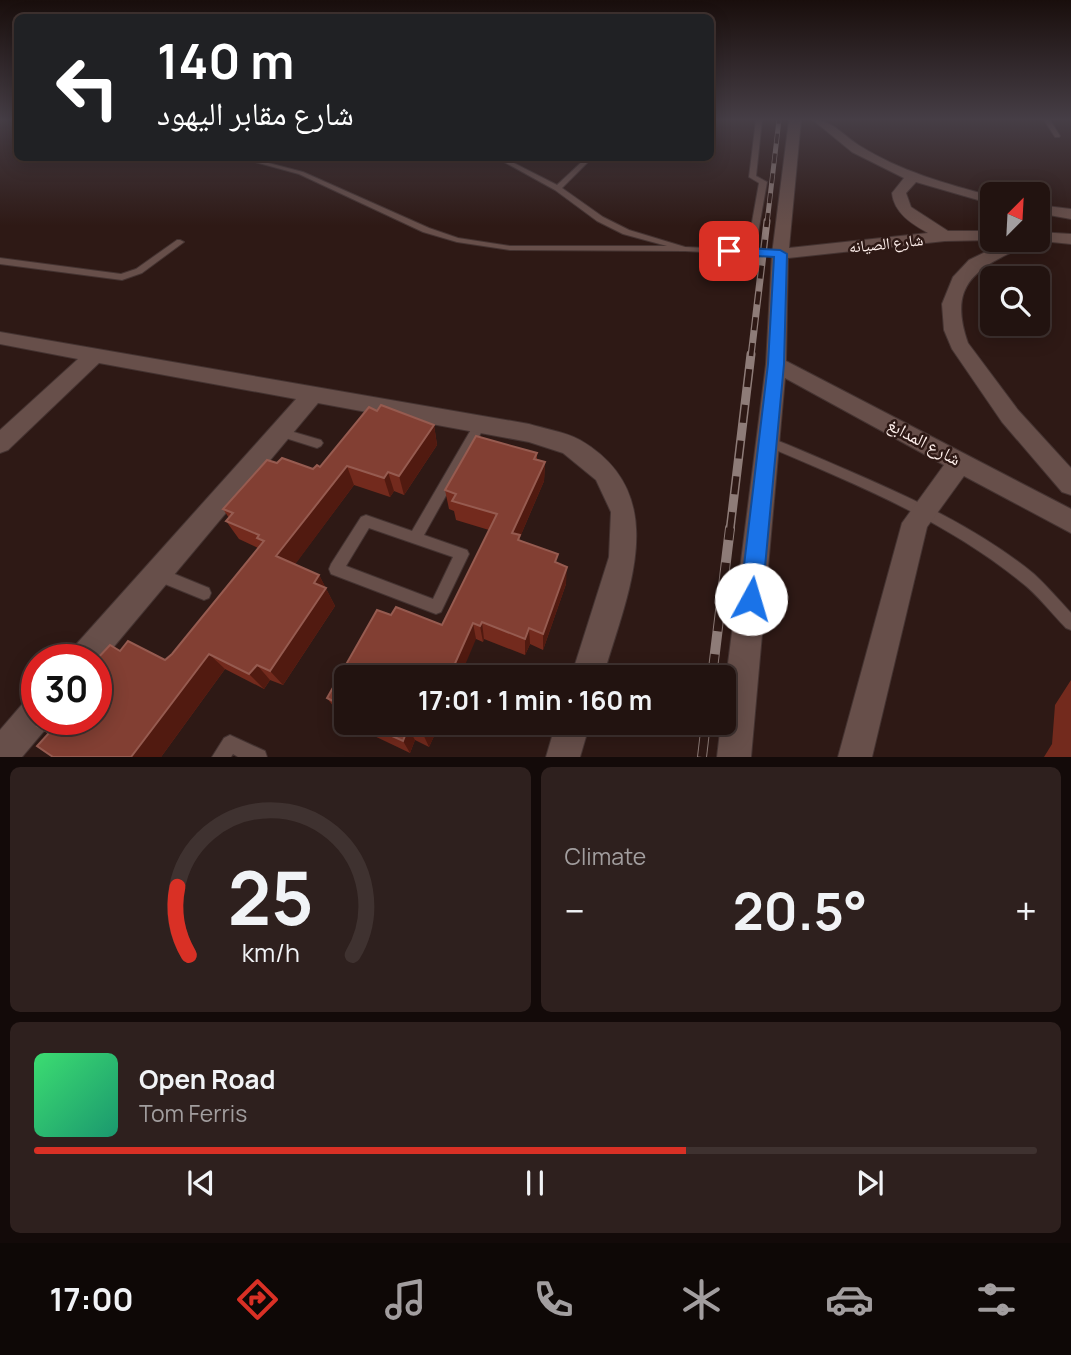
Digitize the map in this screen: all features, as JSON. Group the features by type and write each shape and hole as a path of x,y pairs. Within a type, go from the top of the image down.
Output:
{"street":[{"path":"734,757 776,364 780,254 791,155"},
{"path":"870,155 915,176 980,196"},
{"path":"915,176 903,182 898,191 899,201 908,213 923,225 944,236"},
{"path":"1050,211 1071,214"},
{"name":"شارع الصيانه","path":"780,254 944,236 980,236"},
{"path":"1050,238 1071,239"},
{"path":"997,252 966,272 954,292 951,304 954,330 959,344 1010,416 1071,485"},
{"path":"0,338 529,433 571,446 605,472 624,512 623,557 591,665"},
{"path":"0,444 96,354"},
{"name":"شارع المدابغ","path":"776,364 1071,522"},
{"path":"97,644 314,393"},
{"path":"855,757 915,523 961,461"},
{"path":"0,756 21,732"},
{"path":"563,757 569,735"}],"lane":[{"path":"751,252 763,182 752,177 755,155"},
{"path":"256,161 332,185 426,230 457,240 510,248 685,249 780,254"},
{"path":"506,161 558,188 600,219 618,228 685,249"},
{"path":"558,188 586,161"},
{"path":"0,261 122,277 139,271 180,242"},
{"path":"416,537 480,424"},
{"path":"280,432 317,443"},
{"path":"768,442 923,510 978,542 1027,578 1071,623"},
{"path":"366,521 416,537 462,554 436,607 336,569 366,521"},
{"path":"157,574 204,593"},
{"path":"220,757 230,744 259,757"}],"building":[{"path":"381,405 434,425 399,476 388,472 384,478 347,466 276,556 319,575 314,583 326,588 270,671 257,665 249,674 209,654 131,757 53,757 37,746 47,735 112,735 112,646 120,651 128,641 165,660 264,541 257,538 259,535 226,521 233,513 223,509 267,460 277,463 282,458 313,469 317,465 320,467 369,407 377,411"},
{"path":"476,436 537,453 534,459 545,462 512,533 520,535 518,540 558,554 555,562 567,567 543,634 529,628 525,639 482,622 480,626 473,623 454,665 346,665 377,610 391,615 396,607 442,625 497,514 452,501 456,494 445,490"},
{"path":"334,686 334,702 327,698"},
{"path":"390,735 405,735 403,741"}],"railway":[{"path":"767,223 775,155"},
{"path":"751,356 767,221"},
{"path":"730,530 751,354"},
{"path":"713,665 730,528"},
{"path":"702,757 705,735"}],"route":[{"path":"729,251 780,254 776,364 751,599"}]}
